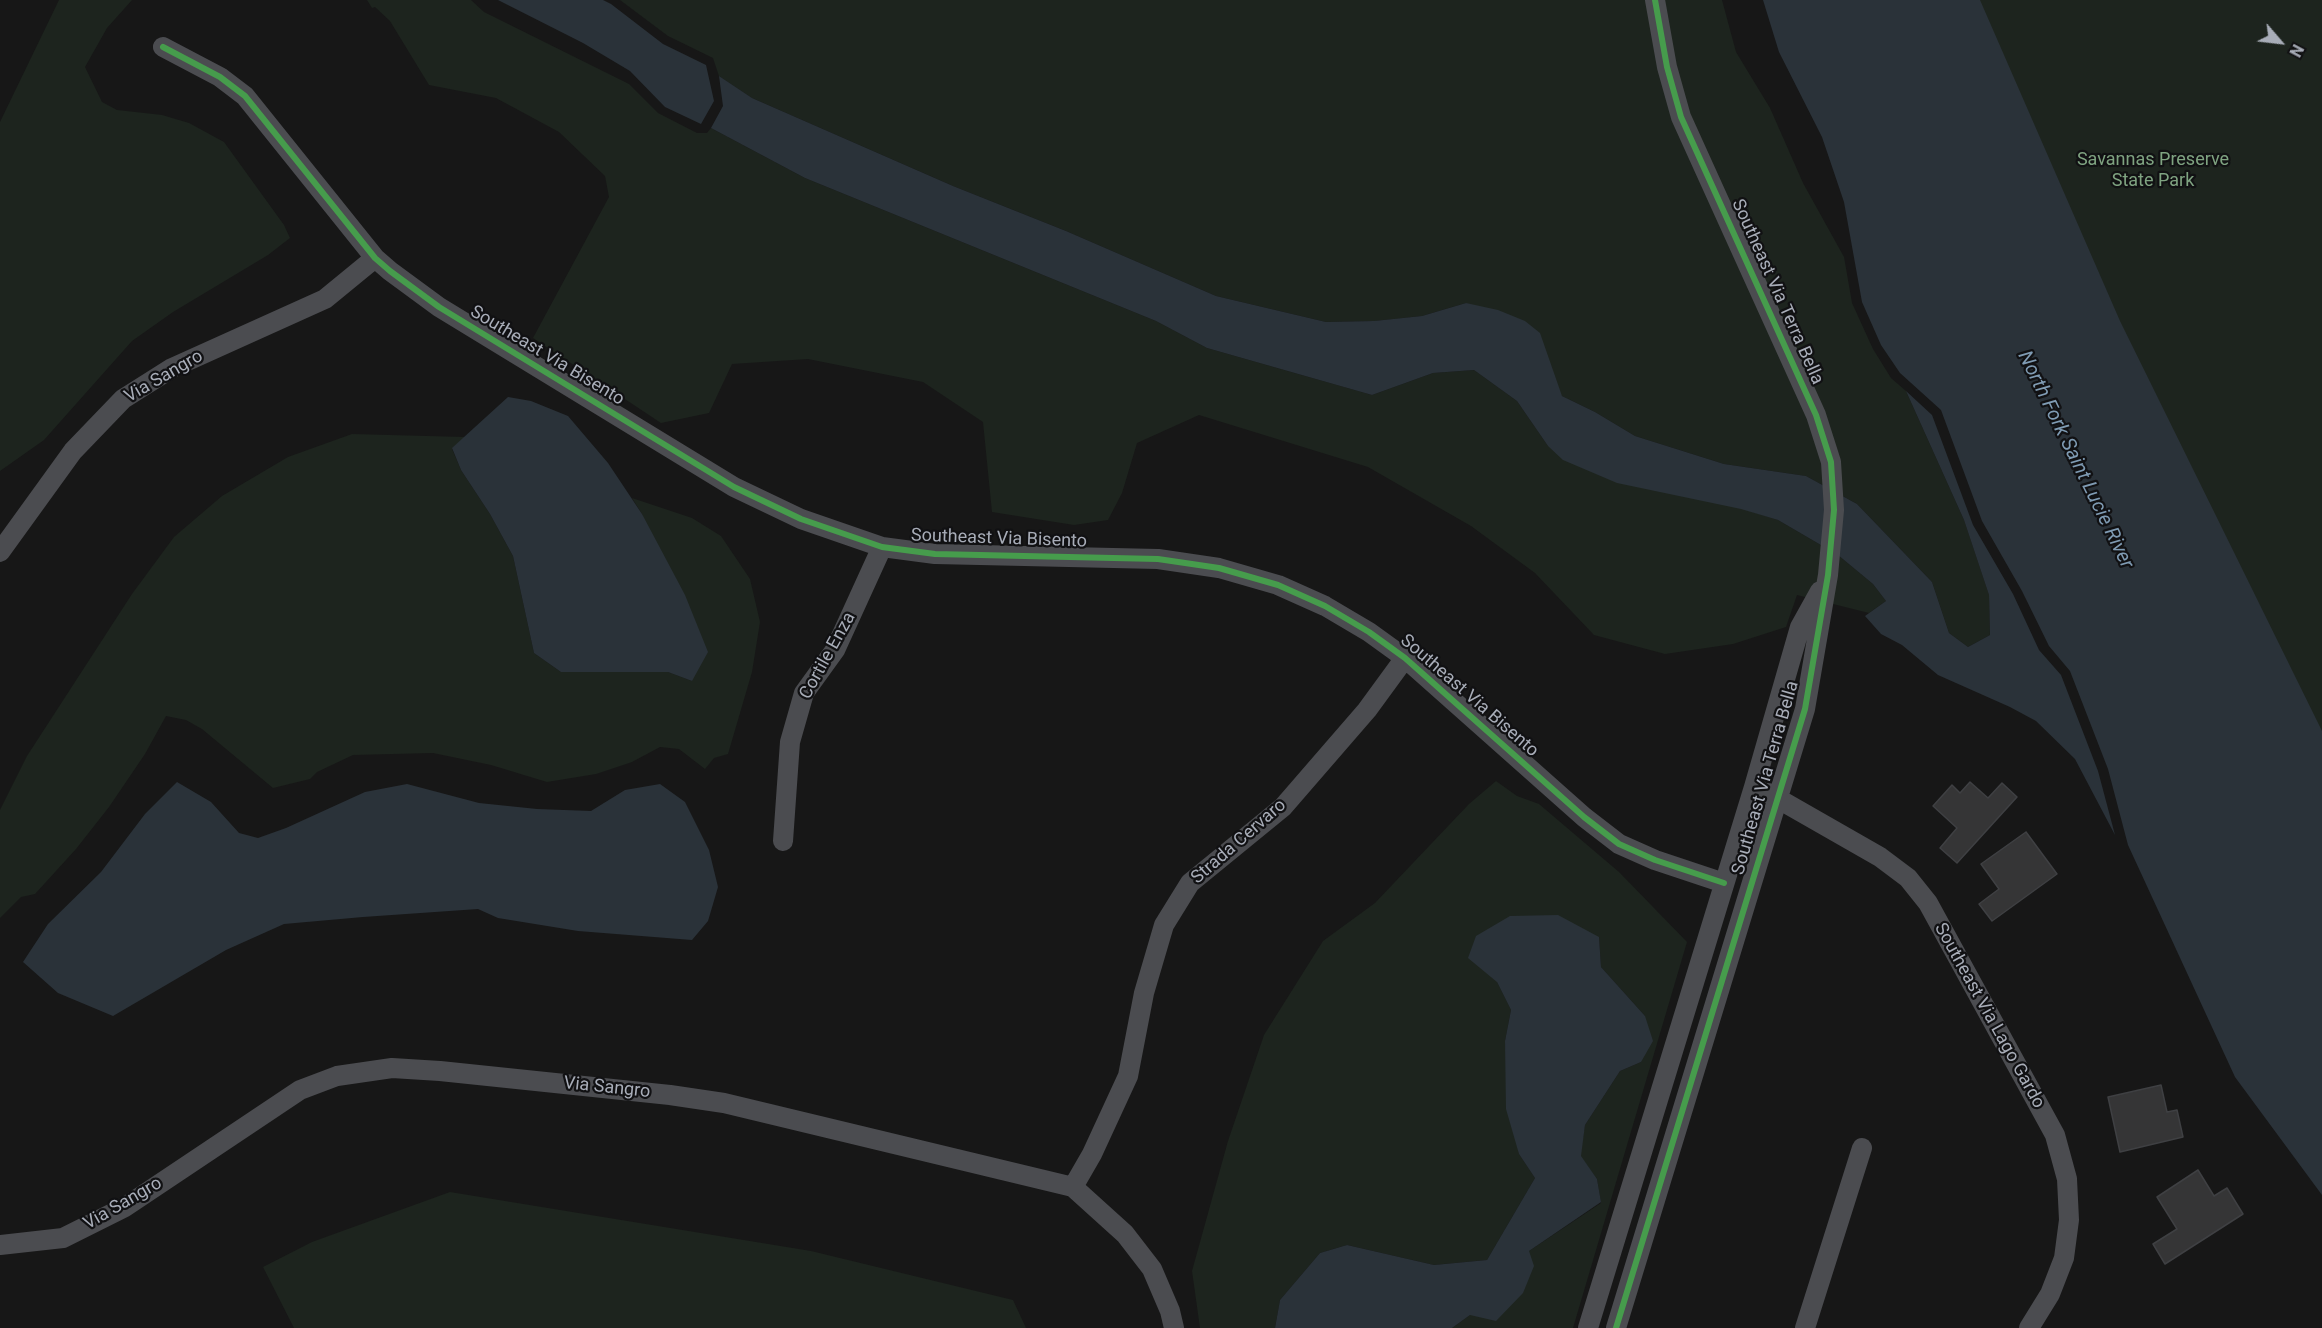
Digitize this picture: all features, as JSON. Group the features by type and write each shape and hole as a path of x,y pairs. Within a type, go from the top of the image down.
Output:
{"street":[{"name":"Southeast Via Terra Bella","path":"1616,1328 1804,709 1828,575 1834,510 1831,462 1816,415 1681,117 1667,67 1655,0"},
{"name":"Southeast Via Bisento","path":"164,47 220,77 245,96 375,258 439,307 734,487 801,519 882,547 934,554 1158,559 1219,568 1278,585 1325,606 1369,632 1405,658 1584,817 1620,844 1656,860 1724,882"},
{"name":"Via Sangro","path":"0,552 73,451 123,399 172,368 325,299 375,258"},
{"name":"Cortile Enza","path":"783,841 790,742 804,693 835,650 882,547"},
{"name":"Southeast Via Terra Bella","path":"1588,1328 1754,787 1800,627 1828,575"},
{"name":"Strada Cervaro","path":"1073,1187 1092,1154 1128,1076 1144,993 1164,925 1190,883 1283,807 1367,710 1405,658"},
{"name":"Southeast Via Lago Gardo","path":"1754,787 1778,798 1880,857 1908,878 1928,903 2055,1135 2067,1179 2069,1220 2064,1258 2050,1294 2029,1328"},
{"name":"Via Sangro","path":"0,1245 63,1238 125,1207 300,1090 337,1076 392,1068 440,1071 647,1092 724,1103 1073,1187 1125,1234 1152,1269 1170,1311 1174,1328"},
{"path":"1805,1328 1862,1148"}],"green space":[{"path":"59,0 132,0 107,28 85,67 102,102 117,110 162,115 189,123 224,142 284,225 290,238 268,255 173,312 132,341 44,440 0,471 0,122"},
{"path":"367,0 471,0 484,12 629,84 658,113 697,133 707,133 711,128 805,178 1156,321 1207,348 1372,395 1433,373 1474,370 1517,401 1548,446 1778,520 1838,555 1873,584 1886,601 1869,613 1797,595 1786,627 1733,644 1665,654 1594,635 1535,573 1471,526 1368,467 1199,415 1137,443 1122,493 1108,520 1074,525 992,512 983,422 923,382 808,359 732,364 709,413 661,423 533,338 609,197 605,176 559,132 496,98 429,85 390,21 375,7 372,8"},
{"path":"620,0 1722,0 1736,52 1770,108 1803,183 1844,257 1852,303 1873,349 1891,378 1906,391 1964,520 1989,595 1990,635 1968,647 1949,633 1932,582 1857,504 1806,476 1724,464 1635,436 1595,412 1562,396 1466,303 1422,316 1375,321 1326,322 1216,296 1066,231 953,186 752,98 719,76 713,58 668,36"},
{"name":"Savannas Preserve State Park","path":"1879,0 2322,0 2322,886"},
{"path":"352,434 465,437 452,449 461,470 490,514 513,556 534,653 561,672 668,672 692,681 642,514 632,498 692,518 721,536 750,579 760,622 752,672 728,754 714,758 705,769 679,749 660,747 632,762 596,774 547,782 491,765 433,753 353,755 317,772 310,779 273,788 202,729 186,720 166,716 145,754 109,807 76,849 35,894 21,897 0,918 0,810 27,756 132,594 174,537 222,496 288,457"},
{"path":"1496,781 1517,796 1539,804 1619,872 1687,942 1573,1328 1452,1328 1470,1315 1529,1251 1601,1203 1597,1179 1580,1156 1585,1125 1620,1071 1641,1062 1645,1016 1601,967 1599,937 1497,982 1511,1010 1505,1041 1519,1154 1535,1178 1487,1260 1434,1265 1347,1245 1320,1253 1280,1300 1275,1328 1200,1328 1192,1271 1228,1141 1264,1035 1323,941 1375,903 1469,804"},
{"path":"450,1192 811,1251 1013,1300 1026,1328 294,1328 263,1267 312,1242"}],"water":[{"path":"498,0 603,0 663,44 706,65 714,101 701,124 665,107 630,71 583,43"},
{"name":"North Fork Saint Lucie River","path":"1763,0 1980,0 2120,321 2322,731 2322,1195 2235,1077 2128,845 2108,769 2070,671 2049,646 2022,591 1982,521 1941,410 1900,373 1881,345 1862,302 1844,202 1822,137 1779,52"},
{"path":"719,76 752,98 953,186 1066,231 1216,296 1326,322 1374,321 1422,316 1466,303 1498,310 1525,321 1540,333 1562,396 1595,412 1635,436 1724,464 1806,476 1857,504 1932,582 1949,633 1968,647 1990,635 1989,595 1964,520 1906,391 1932,415 1973,525 2013,594 2039,650 2061,675 2098,771 2115,835 2075,759 2036,721 1938,675 1902,645 1881,634 1865,616 1886,601 1873,584 1838,555 1778,520 1741,509 1617,483 1563,460 1548,446 1517,401 1474,370 1433,373 1372,395 1207,348 1156,321 805,178 711,128 723,106"},
{"path":"508,397 531,401 568,416 608,463 642,514 685,595 708,652 692,681 668,672 561,672 534,653 513,556 490,514 461,470 452,448"},
{"path":"177,782 211,802 239,833 258,838 286,828 365,792 407,784 479,803 537,809 591,811 625,790 660,784 685,802 709,850 718,887 708,921 692,940 578,931 498,918 478,909 284,924 226,950 113,1016 58,993 23,962 48,924 101,872 145,814"},
{"path":"1558,915 1599,937 1601,967 1645,1016 1653,1041 1641,1062 1620,1071 1585,1125 1581,1156 1597,1179 1601,1202 1529,1251 1534,1266 1523,1293 1496,1321 1470,1315 1452,1328 1275,1328 1280,1300 1320,1253 1347,1245 1434,1265 1487,1260 1535,1178 1519,1154 1506,1109 1505,1041 1511,1010 1497,982 1468,958 1476,936 1510,916"}],"building":[{"path":"1970,782 1988,798 2002,783 2017,797 1957,863 1940,848 1957,828 1933,806 1952,785 1960,793"},
{"path":"2026,832 2057,874 1992,921 1979,904 1999,889 1981,864"},
{"path":"2161,1085 2167,1112 2177,1110 2183,1137 2120,1152 2108,1097"},
{"path":"2198,1170 2214,1196 2227,1188 2243,1214 2165,1264 2153,1244 2177,1229 2157,1197"}],"cycle path":[{"path":"1616,1328 1805,709 1828,575 1834,510 1831,462 1816,415 1681,117 1667,67 1655,0"},
{"path":"163,47 220,77 245,96 375,258 390,271 439,307 734,487 801,519 882,547 935,554 1158,559 1219,568 1278,585 1325,606 1369,632 1405,658 1584,817 1619,844 1655,860 1724,883"}]}
